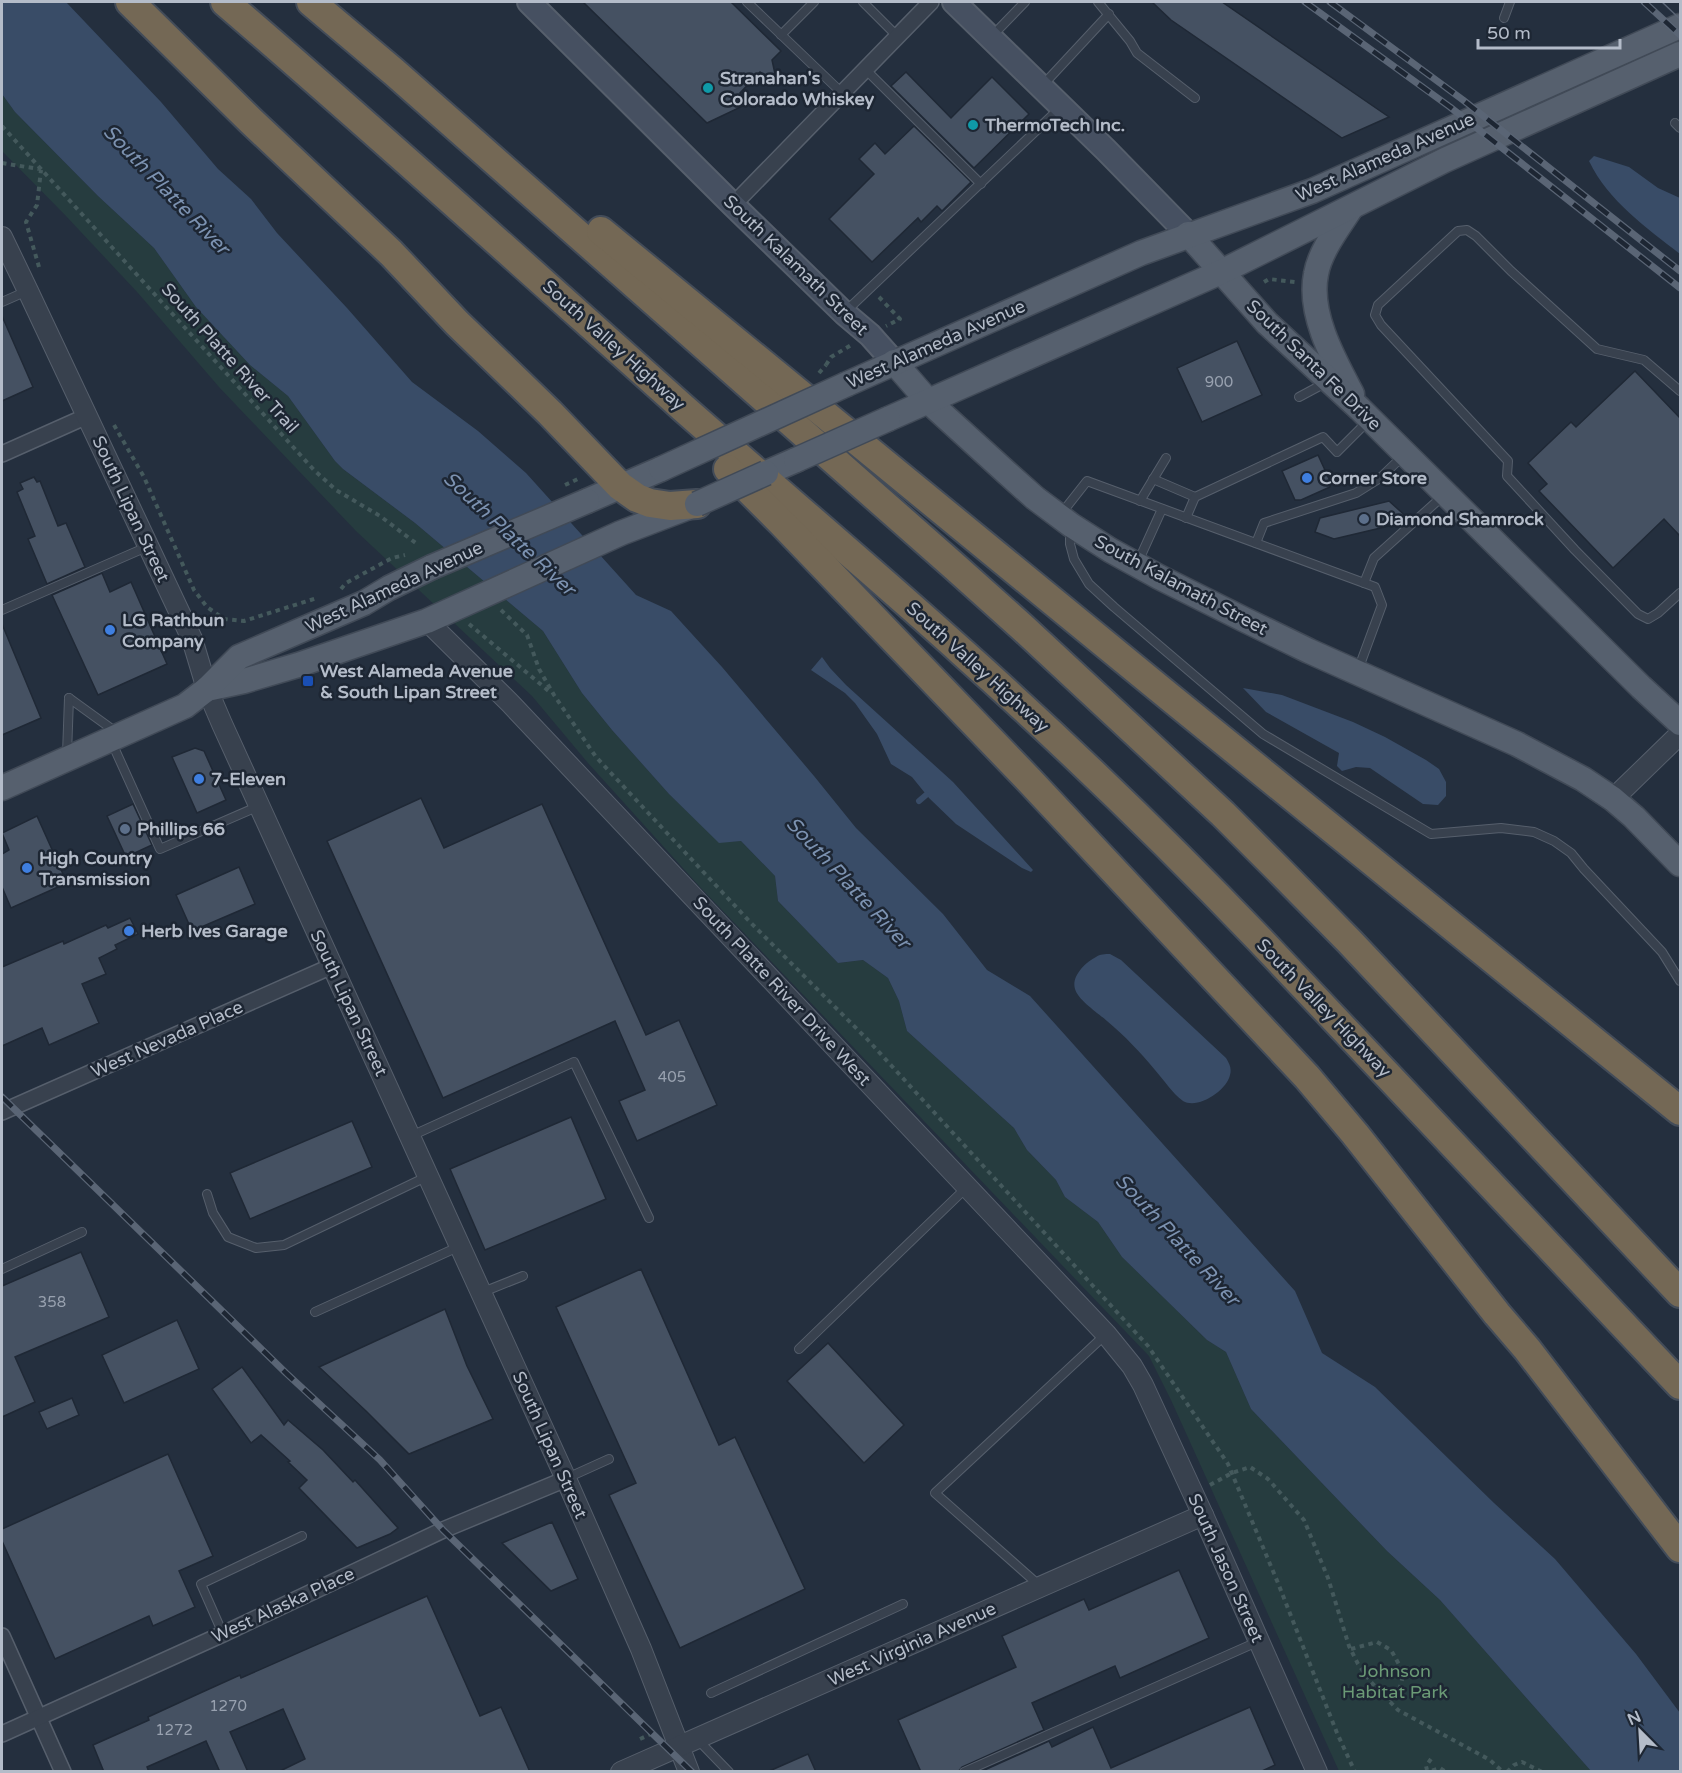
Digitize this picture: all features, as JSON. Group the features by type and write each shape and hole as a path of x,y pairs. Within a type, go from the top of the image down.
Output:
{"highway":[{"path":"130,2 226,98 391,253 457,323 550,413 620,486 637,498 650,503 670,506 698,504"},
{"name":"South Valley Highway","path":"225,2 358,116 682,407 951,642 1080,760 1260,940 1680,1385"},
{"path":"310,2 394,72 1013,620 1223,814 1350,942 1680,1293"},
{"path":"394,72 534,176 1172,699 1680,1111"},
{"path":"358,116 782,523 1280,1046 1355,1134 1527,1349 1680,1548"}],"main road":[{"name":"South Kalamath Street","path":"529,2 733,205 844,313 870,335 928,401 1007,474 1065,520 1159,578 1300,646 1517,744 1583,779 1613,800"},
{"name":"South Santa Fe Drive","path":"954,2 1062,106 1188,234 1267,323 1365,414 1680,723"},
{"name":"West Alameda Avenue","path":"2,788 185,706 207,689 239,657 364,603 432,567 661,469 1092,273 1188,234 1312,191 1680,26"},
{"name":"West Alameda Avenue","path":"207,689 298,665 495,600 621,533 698,504 1221,272 1482,142 1680,54"},
{"path":"1352,206 1323,254 1316,273 1314,291 1320,324 1338,367 1365,414"},
{"path":"1613,800 1634,817 1680,864"}],"street":[{"path":"733,205 931,2"},
{"name":"South Lipan Street","path":"2,237 192,639 207,689 566,1479 640,1649 689,1772"},
{"path":"2,454 87,416"},
{"name":"South Platte River Drive West","path":"427,621 516,710 1106,1334 1132,1366"},
{"path":"1613,800 1680,734"},
{"name":"West Nevada Place","path":"2,1112 332,966"},
{"name":"South Jason Street","path":"1132,1366 1203,1515 1316,1771"},
{"name":"West Alaska Place","path":"2,1734 223,1634 442,1530 566,1479"},
{"name":"West Virginia Avenue","path":"621,1772 1203,1515"},
{"path":"2,1636 63,1772"}],"lane":[{"path":"747,2 842,93"},
{"path":"781,35 814,2"},
{"path":"863,2 897,36"},
{"path":"991,38 1025,2"},
{"path":"1098,2 1130,41 1137,54 1195,98"},
{"path":"1504,18 1510,2"},
{"path":"1041,87 1109,14"},
{"path":"866,69 981,184"},
{"path":"844,313 1062,106"},
{"path":"1680,392 1644,360 1597,349 1467,230 1458,231 1378,305 1375,315 1381,325 1508,461 1507,477 1638,614 1648,619 1680,593"},
{"path":"2,303 28,291"},
{"path":"1299,397 1329,381"},
{"path":"1186,518 1195,497 1323,437 1336,452 1365,414"},
{"path":"1256,543 1264,523 1356,493 1380,478 1406,454"},
{"path":"1140,501 1166,458"},
{"path":"1153,479 1195,497"},
{"path":"1358,672 1382,605 1375,587 1087,481 1065,520 1074,559 1089,584 1263,734 1431,834 1501,828 1534,832 1554,841 1571,853 1662,952 1680,981"},
{"path":"1364,583 1374,558 1446,493"},
{"path":"1137,565 1162,509"},
{"path":"2,610 149,546"},
{"path":"67,759 69,698 115,737 160,849 259,806"},
{"path":"410,1136 574,1062 649,1218"},
{"path":"207,1194 213,1213 228,1237 256,1248 284,1245 428,1176"},
{"path":"799,1349 967,1187"},
{"path":"2,1269 82,1232"},
{"path":"315,1312 460,1246"},
{"path":"481,1293 523,1276"},
{"path":"1040,1587 935,1493 1106,1334"},
{"path":"566,1479 609,1459"},
{"path":"223,1634 201,1584 302,1536"},
{"path":"711,1693 903,1604"},
{"path":"964,1772 1259,1641"},
{"path":"697,1739 729,1772"}],"path":[{"name":"South Platte River Trail","path":"2,126 314,470 336,490 380,516 417,544"},
{"path":"2,163 41,170 37,205 26,222 40,269"},
{"path":"1268,270 1269,279"},
{"path":"1264,282 1269,279 1301,283"},
{"path":"871,288 900,319"},
{"path":"826,365 831,357"},
{"path":"112,420 144,477 194,590 207,607 224,619 244,621 318,598"},
{"path":"339,591 346,583 392,558"},
{"path":"469,624 554,695 539,669 527,635 495,600"},
{"path":"1192,1492 1250,1467 1268,1479 1304,1520 1329,1578 1351,1649 1371,1682 1398,1710 1490,1761 1505,1772 1522,1762 1542,1772"},
{"path":"1351,1649 1377,1642 1391,1650 1401,1668 1402,1680 1399,1690 1390,1701"},
{"path":"640,1739 653,1733 654,1728"},
{"path":"1431,1759 1426,1766 1427,1770 1440,1768 1446,1772"}],"green space":[{"name":"Johnson Habitat Park","path":"2,94 15,112 98,196 154,248 196,307 250,365 288,396 343,469 415,523 543,631 582,693 612,730 669,794 719,842 741,841 775,876 778,901 838,963 863,960 888,978 899,1001 907,1031 1014,1128 1027,1150 1056,1180 1065,1197 1098,1222 1122,1257 1207,1340 1226,1352 1251,1409 1387,1551 1440,1600 1591,1771 1339,1771 1149,1356 700,887 588,763 532,696 356,531 219,387 138,293 2,151"}],"water":[{"name":"South Platte River","path":"2,2 66,2 161,102 218,169 251,199 277,233 412,382 478,431 526,473 636,595 671,611 722,667 856,828 943,914 987,970 1030,996 1295,1291 1322,1353 1375,1387 1555,1559 1636,1654 1680,1713 1680,1771 1591,1771 1440,1600 1387,1551 1251,1409 1226,1352 1207,1340 1122,1257 1098,1222 1065,1197 1056,1180 1027,1150 1014,1128 907,1031 899,1001 888,978 863,960 838,963 778,901 775,876 741,841 719,843 669,794 612,730 582,693 543,631 415,523 335,461 288,396 250,365 196,307 154,248 98,196 15,112 2,94"},
{"path":"1594,156 1629,167 1658,188 1680,198 1680,254 1617,201 1589,161"},
{"path":"822,657 846,685 953,782 1033,870 1031,872 956,824 929,798 912,777 891,764 877,734 855,703 845,693 811,670"},
{"path":"1243,688 1282,695 1353,722 1385,737 1439,769 1446,782 1446,796 1438,805 1423,804 1370,768 1356,767 1342,771 1337,766 1339,753 1266,712"},
{"path":"1103,954 1110,954 1121,960 1226,1058 1230,1075 1224,1087 1218,1092 1204,1101 1189,1103 1183,1101 1126,1038 1080,998 1074,984 1077,974 1088,962"}],"building":[{"name":"Stranahan's Colorado Whiskey","path":"583,2 731,2 781,51 772,60 777,83 760,72 740,93 745,105 707,123"},
{"path":"1152,2 1222,2 1389,117 1342,138 1171,20"},
{"name":"ThermoTech Inc.","path":"906,72 951,118 992,77 1029,114 974,168 891,86"},
{"path":"914,126 971,182 942,211 937,206 921,222 918,218 872,262 829,219 874,174 859,159 875,143 885,154"},
{"path":"2,316 33,387 2,401"},
{"path":"1237,341 1262,395 1202,422 1177,368"},
{"path":"1635,371 1680,418 1680,536 1664,519 1613,568 1539,491 1547,484 1528,463 1571,422 1576,427"},
{"name":"Corner Store","path":"1318,455 1330,481 1330,487 1301,500 1295,500 1282,471"},
{"path":"34,477 37,482 40,481 58,526 66,523 85,567 47,584 28,539 35,536 17,492 23,489 20,483"},
{"name":"Diamond Shamrock","path":"1389,501 1409,519 1406,522 1334,539 1315,532 1320,518"},
{"name":"LG Rathbun Company","path":"102,573 110,592 131,582 167,664 98,695 52,595"},
{"path":"2,624 41,718 2,735"},
{"name":"7-Eleven","path":"195,748 204,751 226,800 197,813 172,757"},
{"path":"421,798 444,848 542,804 646,1035 679,1020 717,1105 637,1141 619,1101 645,1090 615,1021 443,1098 327,841"},
{"path":"133,804 152,845 126,857 107,816"},
{"path":"37,816 67,883 11,908 2,887 2,854 9,850 2,833"},
{"path":"239,867 255,904 192,931 176,895"},
{"path":"130,918 138,934 115,945 117,949 99,958 106,974 82,984 99,1023 49,1045 42,1028 2,1046 2,967 63,941 64,944 106,925 108,928"},
{"path":"571,1117 606,1199 485,1250 450,1169"},
{"path":"352,1121 372,1167 250,1219 230,1173"},
{"path":"81,1252 109,1317 15,1357 35,1402 2,1417 2,1286"},
{"path":"641,1269 719,1445 735,1437 805,1589 680,1648 609,1495 636,1483 556,1307"},
{"path":"445,1309 467,1366 493,1419 409,1454 319,1367"},
{"path":"177,1320 199,1369 124,1403 102,1355"},
{"path":"828,1343 904,1425 864,1463 787,1381"},
{"path":"242,1367 284,1425 288,1420 323,1450 353,1482 355,1480 398,1528 390,1534 357,1548 299,1488 307,1480 288,1462 290,1461 261,1435 251,1443 212,1389"},
{"path":"72,1398 79,1415 47,1429 39,1412"},
{"path":"168,1454 213,1556 179,1571 195,1607 153,1626 149,1616 55,1659 2,1541 2,1529"},
{"path":"552,1522 578,1579 551,1591 502,1543"},
{"path":"1179,1570 1209,1638 1120,1678 1115,1666 1032,1703 1044,1730 962,1767 958,1772 921,1772 898,1720 1016,1667 1002,1636 1084,1599 1089,1610"},
{"path":"427,1596 480,1716 501,1707 530,1772 278,1772 305,1759 283,1709 230,1732 248,1772 220,1772 206,1741 147,1767 149,1772 104,1772 93,1745 240,1675 241,1678"},
{"path":"1250,1707 1275,1765 1260,1772 980,1772 1049,1741 1052,1747 1093,1727 1111,1768"},
{"path":"808,1754 816,1772 767,1772"}],"waterway":[{"path":"919,801 926,795"}],"tram line":[{"path":"1662,2 1680,19"}],"railway":[{"path":"1305,2 1450,107 1680,288"},
{"path":"1330,2 1463,100 1680,271"},
{"path":"1644,2 1680,35"},
{"path":"2,1097 286,1373 380,1460 443,1530 692,1772"}],"place":[{"name":"Stranahan's Colorado Whiskey","path":"708,88"},
{"name":"ThermoTech Inc.","path":"973,125"},
{"name":"Corner Store","path":"1307,478"},
{"name":"Diamond Shamrock","path":"1364,519"},
{"name":"LG Rathbun Company","path":"110,630"},
{"name":"West Alameda Avenue & South Lipan Street","path":"308,681"},
{"name":"7-Eleven","path":"199,779"},
{"name":"Phillips 66","path":"125,829"},
{"name":"High Country Transmission","path":"27,868"},
{"name":"Herb Ives Garage","path":"129,931"}]}
